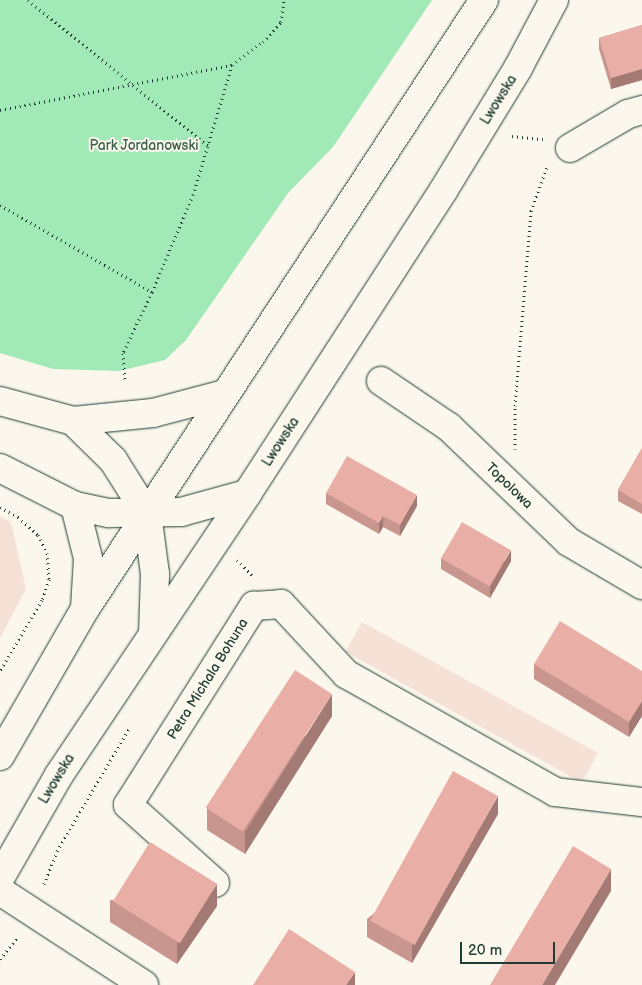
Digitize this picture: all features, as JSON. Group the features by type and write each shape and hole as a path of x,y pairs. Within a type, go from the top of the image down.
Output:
{"main road":[{"path":"0,756 85,608 484,0"},
{"name":"Lwowska","path":"0,878 59,775 247,494 443,191 518,68 554,0"},
{"path":"570,148 628,114 642,110"},
{"name":"Topolowa","path":"381,381 450,427 570,542 642,584"},
{"path":"0,401 73,422 153,413 225,394"},
{"path":"73,422 113,460 147,514 155,574 154,634"},
{"path":"0,468 75,506 110,513 147,514 181,512 247,494"},
{"path":"75,506 88,558 85,608"},
{"name":"Petra Michala Bohuna","path":"215,883 128,805 254,606 281,604 346,674 555,792 642,802"},
{"path":"0,891 144,985"}],"path":[{"path":"28,0 208,146"},
{"path":"0,110 130,82 232,65 263,42 281,22 284,0"},
{"path":"125,381 124,353 193,195 232,65"},
{"path":"515,453 515,406 531,211 547,167 570,148"},
{"path":"0,205 152,292"},
{"path":"0,507 18,517 38,535 47,553 49,578 42,600 0,671"},
{"path":"230,566 235,557"},
{"path":"0,959 19,936 33,912 57,851 135,719"}],"shaded area":[{"path":"0,516 11,522 26,589 0,638"},
{"path":"362,622 598,753 582,783 346,652"}],"green space":[{"name":"Park Jordanowski","path":"0,0 432,0 333,147 288,193 186,340 165,360 119,371 53,369 0,353"}],"building":[{"path":"642,25 642,69 611,78 599,38"},
{"path":"642,448 642,504 618,490"},
{"path":"347,456 417,495 400,525 383,516 379,523 326,493"},
{"path":"462,522 510,550 489,586 441,558"},
{"path":"560,621 642,671 642,701 629,722 534,664"},
{"path":"295,670 332,694 243,832 206,808"},
{"path":"453,771 498,796 415,945 370,921"},
{"path":"150,842 217,884 180,943 113,901"},
{"path":"573,846 611,869 542,985 490,985"},
{"path":"289,929 355,972 346,985 253,985"}]}
